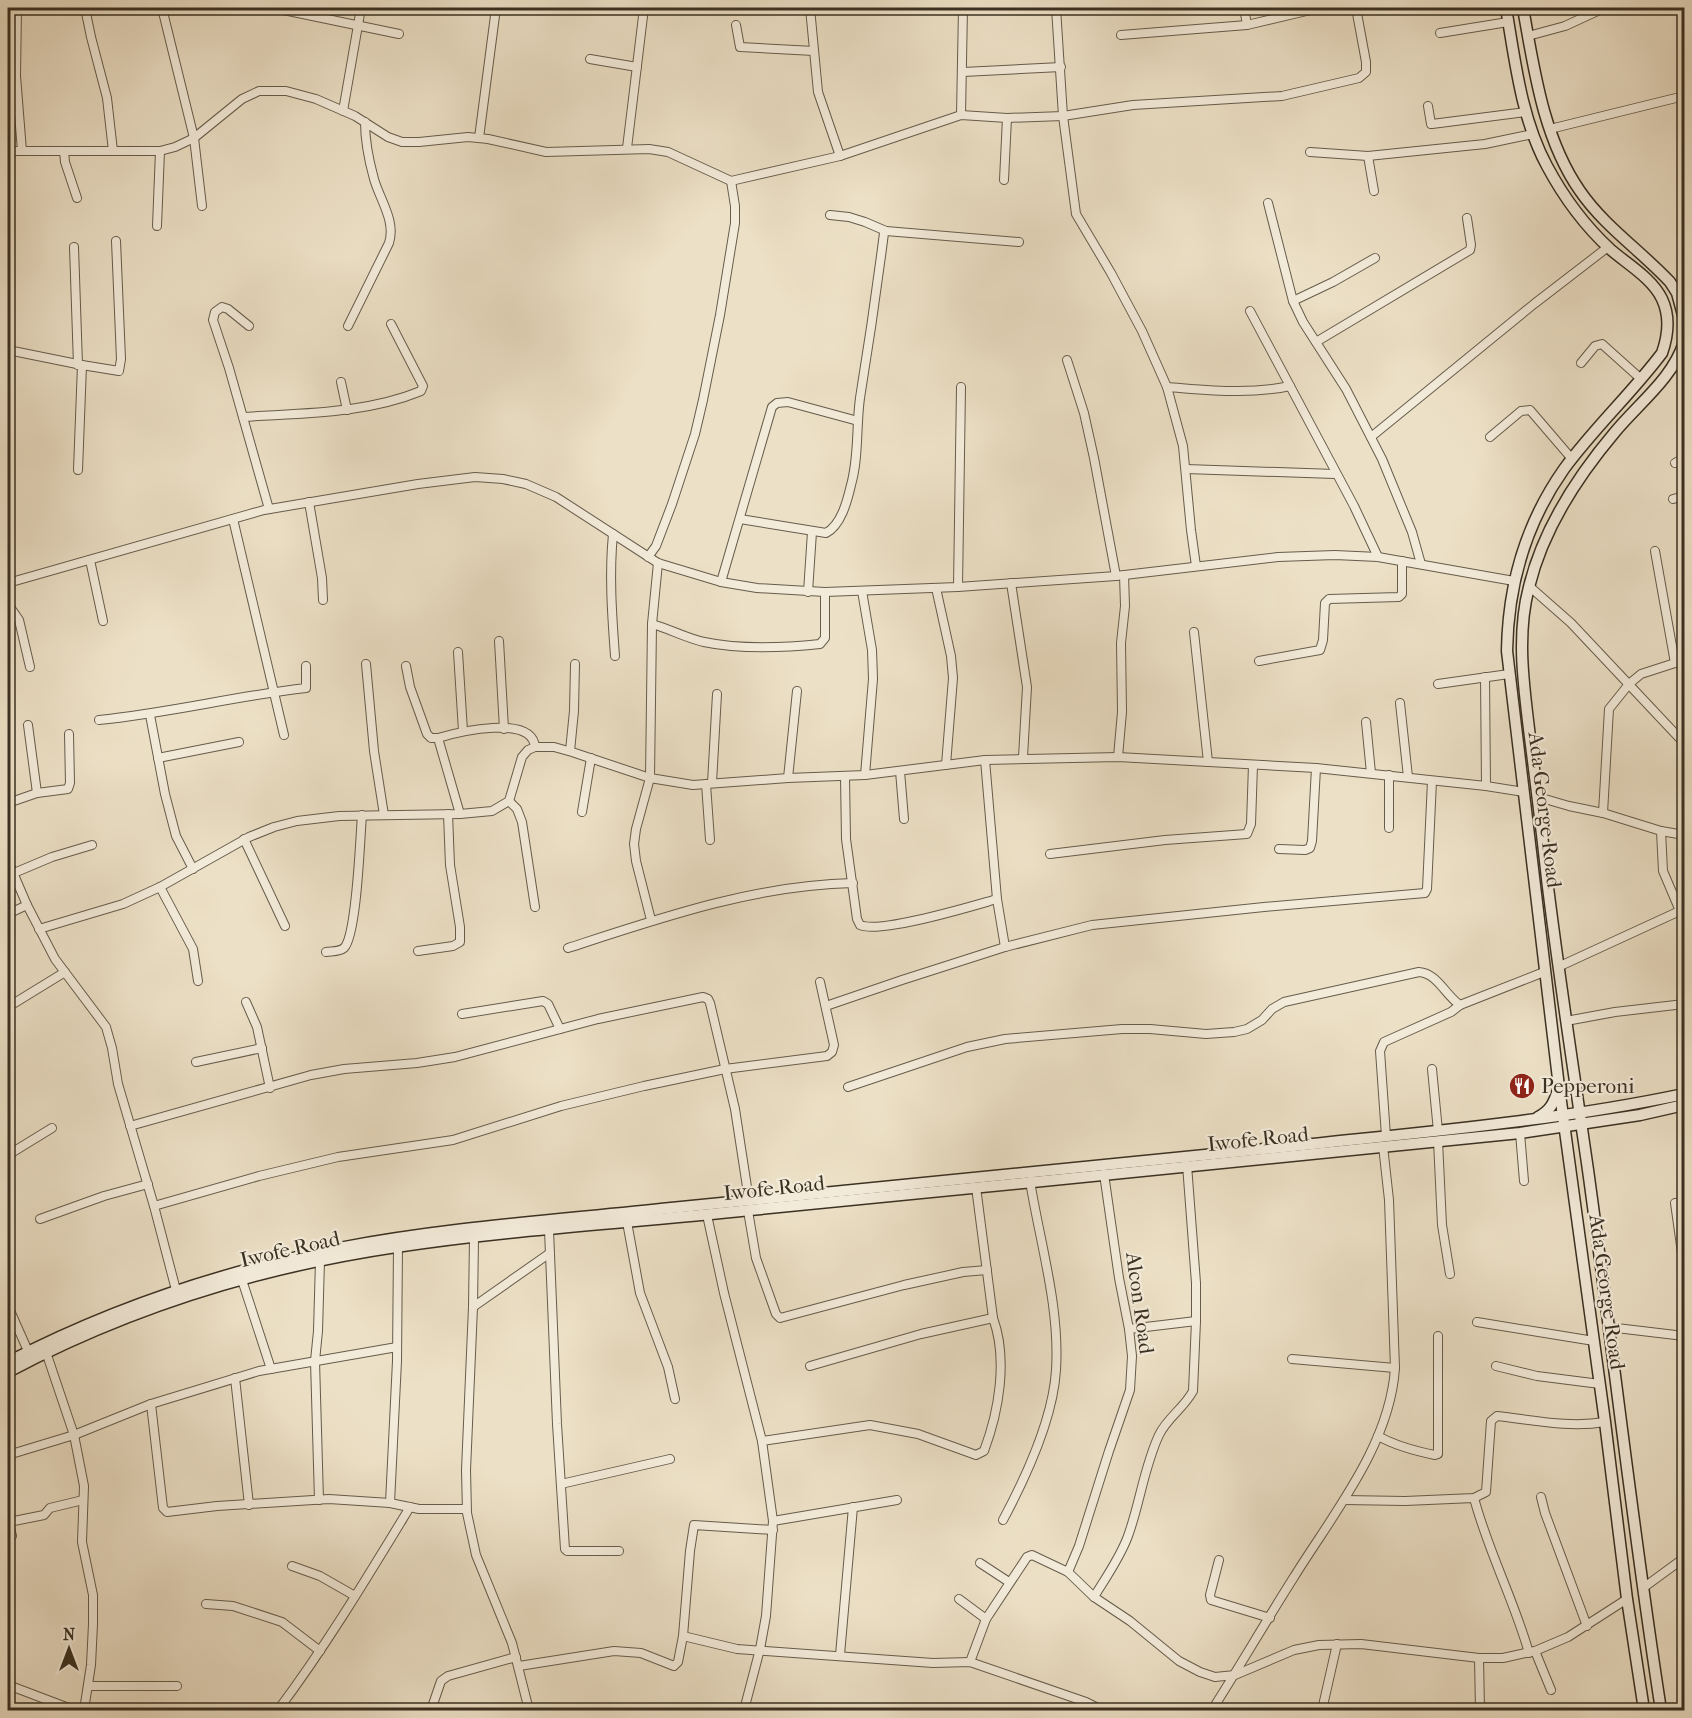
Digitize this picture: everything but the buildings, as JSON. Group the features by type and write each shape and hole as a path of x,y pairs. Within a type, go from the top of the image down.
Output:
{"main road":[{"name":"Ada George Road","path":"1506,8 1526,112 1545,164 1583,220 1608,247 1654,288 1662,299 1666,312 1667,340 1662,352 1572,459 1532,527 1514,581 1508,621 1509,674 1544,972 1627,1599 1644,1710"},
{"path":"1523,8 1542,105 1562,159 1580,190 1617,232 1670,282 1677,293 1684,319"},
{"name":"Ada George Road","path":"1661,1710 1558,967 1523,660 1523,626 1529,586 1541,548 1558,512 1579,478 1616,431 1676,364 1684,342"},
{"path":"1532,1120 1549,1109 1555,1101 1559,1087"},
{"path":"1579,1119 1604,1109 1684,1095"},
{"path":"1576,1096 1587,1105 1604,1109"},
{"path":"1579,1119 1684,1106"},
{"name":"Iwofe Road","path":"1438,1136 1563,1115 1579,1119"},
{"name":"Iwofe Road","path":"8,1372 46,1352 117,1321 179,1299 242,1280 320,1261 342,1252 707,1215 748,1205 1384,1141 1438,1136 1520,1133 1564,1128 1579,1119"},
{"name":"Iwofe Road","path":"8,1362 114,1313 176,1290 258,1267 479,1228 976,1187 1384,1141"}],"street":[{"path":"17,8 16,76 22,151"},
{"path":"85,8 107,98 113,152"},
{"path":"162,8 194,138 202,206"},
{"path":"274,8 399,34"},
{"path":"343,111 360,8"},
{"path":"479,138 496,8"},
{"path":"627,148 644,8"},
{"path":"810,8 814,69 820,104 840,156"},
{"path":"961,115 963,8"},
{"path":"1056,8 1063,116 1076,214 1142,331 1167,387 1186,470 1196,566"},
{"path":"1244,8 1247,25"},
{"path":"1121,35 1247,25 1319,8"},
{"path":"8,151 160,151 194,138 243,99 259,91 286,91 316,99 402,142 468,137 546,152 590,152 627,148 668,152 731,181 840,156 961,115 1007,118 1063,116 1126,106 1282,96 1359,78 1366,72 1366,62 1356,8"},
{"path":"1528,36 1565,26 1604,8"},
{"path":"1440,33 1509,22"},
{"path":"736,25 740,47 814,51"},
{"path":"590,60 638,67"},
{"path":"963,72 1061,68"},
{"path":"1550,129 1684,96"},
{"path":"1428,106 1431,124 1526,112"},
{"path":"1004,180 1007,118"},
{"path":"348,327 392,234 392,225 374,179 365,137 365,122"},
{"path":"1310,152 1368,156 1485,144 1533,134"},
{"path":"64,151 77,198"},
{"path":"157,226 160,151"},
{"path":"1368,156 1374,191"},
{"path":"648,557 656,546 672,504 695,434 703,400 735,223 731,181"},
{"path":"1268,203 1293,301 1303,322 1336,371 1371,437 1405,515 1421,564"},
{"path":"830,215 857,219 886,231 1019,242"},
{"path":"1316,342 1470,250 1467,218"},
{"path":"740,519 826,533 836,525 851,487 856,459 858,421 886,231"},
{"path":"8,350 119,371 121,365 116,241"},
{"path":"1371,437 1534,304 1608,247"},
{"path":"74,248 80,365 78,470"},
{"path":"1293,301 1375,258"},
{"path":"249,326 228,309 222,307 215,312 213,320 269,509"},
{"path":"1250,311 1378,557"},
{"path":"243,417 347,410 405,397 421,391 423,386 390,324"},
{"path":"1581,363 1595,346 1602,344 1641,379"},
{"path":"1067,360 1084,413 1125,606 1121,643 1122,712 1118,757"},
{"path":"341,382 347,410"},
{"path":"1167,387 1244,392 1268,391 1290,386"},
{"path":"958,587 961,387"},
{"path":"721,582 772,407 777,403 788,402 858,421"},
{"path":"1490,437 1521,411 1530,410 1572,459"},
{"path":"1675,463 1684,458"},
{"path":"1186,470 1335,474"},
{"path":"8,583 269,509 475,477 503,478 526,484 556,497 658,563 721,582 757,588 825,592 958,587 1120,576 1278,557 1335,555 1378,557 1514,581"},
{"path":"1672,499 1684,496"},
{"path":"309,502 322,578 323,600"},
{"path":"233,519 284,735"},
{"path":"808,592 812,532"},
{"path":"614,534 611,585 615,656"},
{"path":"1655,551 1675,663"},
{"path":"90,560 103,621"},
{"path":"1259,661 1320,650 1326,600 1399,597 1402,594 1401,561"},
{"path":"651,920 634,844 650,778 652,624 658,563"},
{"path":"1011,583 1027,687 1023,757"},
{"path":"1529,586 1571,623 1684,743"},
{"path":"936,588 951,656 953,678 946,765"},
{"path":"862,591 872,650 873,679 866,775"},
{"path":"652,624 704,642 786,648 820,644 825,638 825,592"},
{"path":"8,604 19,620 30,667"},
{"path":"1194,632 1208,762"},
{"path":"499,641 504,729"},
{"path":"458,652 464,731"},
{"path":"1603,813 1609,709 1629,684 1641,674 1684,662"},
{"path":"366,664 384,815"},
{"path":"570,751 575,664"},
{"path":"99,720 150,715 306,688 306,666"},
{"path":"406,666 410,687 427,734 431,738 483,727 529,734 534,740 535,747"},
{"path":"1438,684 1509,674"},
{"path":"1485,677 1486,786"},
{"path":"788,778 797,691"},
{"path":"710,840 709,784 717,694"},
{"path":"1400,703 1408,777"},
{"path":"150,715 176,836 193,869"},
{"path":"1366,722 1371,773"},
{"path":"28,725 37,793"},
{"path":"8,803 37,793 68,789 70,783 69,734"},
{"path":"438,738 460,814"},
{"path":"158,758 239,742"},
{"path":"39,929 123,904 193,869 244,839 297,821 362,815 460,814 492,811 509,801 522,757 528,750 535,747 554,747 570,751 650,778 673,783 709,784 788,778 845,777 1023,757 1118,757 1316,768 1524,792"},
{"path":"582,812 591,758"},
{"path":"985,760 998,898 1005,946"},
{"path":"1050,854 1154,841 1247,834 1251,824 1253,765"},
{"path":"1279,849 1305,850 1310,848 1316,768"},
{"path":"900,771 904,819"},
{"path":"1389,775 1389,828"},
{"path":"845,777 846,840 857,919 860,925 864,927 916,921 998,898"},
{"path":"826,1006 1005,946 1092,924 1425,893 1432,781"},
{"path":"1538,797 1603,813 1661,831 1684,835"},
{"path":"509,801 517,809 522,822 535,907"},
{"path":"418,951 453,946 459,942 459,920 450,865 448,814"},
{"path":"326,952 340,951 346,946 351,927 359,868 362,815"},
{"path":"1558,967 1682,910 1663,871 1661,831"},
{"path":"244,839 285,926"},
{"path":"14,873 52,857 92,845"},
{"path":"8,861 27,905 56,958 106,1027 130,1126 176,1290"},
{"path":"567,948 651,920 786,889 825,883 853,883"},
{"path":"160,886 193,949 198,981"},
{"path":"8,914 27,905"},
{"path":"8,1007 65,972"},
{"path":"848,1088 967,1047 1005,1039 1122,1029 1206,1034 1234,1032 1247,1029 1262,1020 1272,1009 1284,1002 1419,972 1430,975 1460,1005"},
{"path":"1212,1710 1344,1500 1378,1436 1394,1386 1389,1200 1384,1141 1381,1046 1389,1038 1450,1012 1460,1005 1544,972"},
{"path":"154,1206 259,1176 338,1157 453,1140 561,1106 725,1069 777,1060 827,1056 832,1052 834,1045 820,982"},
{"path":"130,1126 311,1075 344,1069 417,1063 455,1057 644,1008 703,997 710,1003 741,1142 756,1258 776,1314 780,1318 904,1285 987,1269"},
{"path":"462,1014 543,1001 548,1004 560,1029"},
{"path":"246,1002 257,1027 270,1088"},
{"path":"1566,1021 1615,1012 1684,1004"},
{"path":"196,1062 262,1048"},
{"path":"1432,1069 1442,1225 1450,1274"},
{"path":"8,1155 51,1128"},
{"path":"1520,1133 1524,1180"},
{"path":"1094,1597 1127,1537 1142,1482 1159,1435 1193,1391 1196,1321 1194,1245 1187,1165"},
{"name":"Alcon Road","path":"1068,1572 1128,1401 1131,1365 1130,1329 1119,1278 1104,1174"},
{"path":"1003,1520 1038,1443 1056,1373 1053,1302 1030,1181"},
{"path":"40,1219 104,1196 148,1184"},
{"path":"762,1441 870,1425 918,1434 980,1455 984,1451 990,1435 1000,1373 999,1342 993,1318 976,1187"},
{"path":"1675,1203 1684,1260 1684,1325"},
{"path":"707,1215 724,1293 762,1441 773,1521 766,1616 744,1710"},
{"path":"627,1222 640,1293 668,1367 675,1399"},
{"path":"549,1230 565,1549 567,1551 619,1551"},
{"path":"474,1238 466,1509 476,1555 503,1618 519,1666 529,1710"},
{"path":"390,1503 397,1347 398,1246"},
{"path":"473,1307 550,1253"},
{"path":"320,1261 315,1361 320,1500"},
{"path":"242,1280 271,1369"},
{"path":"8,1306 28,1351"},
{"path":"810,1366 921,1334 993,1318"},
{"path":"1130,1329 1196,1321"},
{"path":"1477,1322 1593,1341"},
{"path":"1608,1328 1684,1336"},
{"path":"1378,1436 1391,1443 1438,1454 1438,1336"},
{"path":"8,1455 74,1435 152,1404 235,1378 271,1369 397,1347"},
{"path":"46,1352 80,1457 83,1500 82,1542 93,1594 93,1624 84,1710"},
{"path":"1292,1359 1395,1368"},
{"path":"1496,1366 1537,1376 1600,1384"},
{"path":"235,1378 249,1504"},
{"path":"152,1404 159,1476 164,1508 167,1512 320,1500 390,1503 443,1510 466,1509"},
{"path":"1344,1500 1405,1501 1474,1498 1486,1492 1491,1421 1497,1416 1568,1425 1605,1422"},
{"path":"561,1484 670,1459"},
{"path":"1541,1497 1587,1626"},
{"path":"1474,1498 1484,1535 1532,1652 1551,1690"},
{"path":"12,1536 8,1520 44,1515 50,1508 83,1500"},
{"path":"773,1521 897,1500"},
{"path":"278,1710 320,1651 410,1507"},
{"path":"840,1655 853,1507"},
{"path":"519,1666 622,1651 641,1653 675,1665 678,1662 683,1636 694,1525 773,1530"},
{"path":"970,1662 986,1619 1009,1582 1027,1557 1032,1555 1068,1572 1094,1597 1130,1621 1161,1648 1190,1667 1215,1677 1235,1675 1294,1650 1319,1645 1361,1644 1479,1658 1503,1658 1532,1652 1568,1637 1627,1599"},
{"path":"1643,1588 1684,1558"},
{"path":"1219,1560 1210,1595 1211,1600 1270,1618"},
{"path":"980,1563 1009,1582"},
{"path":"292,1566 321,1576 355,1596"},
{"path":"959,1599 986,1619"},
{"path":"206,1604 233,1606 282,1622 320,1651"},
{"path":"683,1636 737,1648 933,1663 970,1662 1086,1702 1102,1710"},
{"path":"1322,1710 1337,1644"},
{"path":"431,1710 441,1681 448,1676 516,1658"},
{"path":"1479,1658 1480,1710"},
{"path":"8,1684 74,1710"},
{"path":"88,1686 177,1686"},
{"path":"383,1710 386,1708 393,1710"},
{"path":"687,1708 710,1710"}],"place":[{"name":"Pepperoni","path":"1522,1086"}]}
